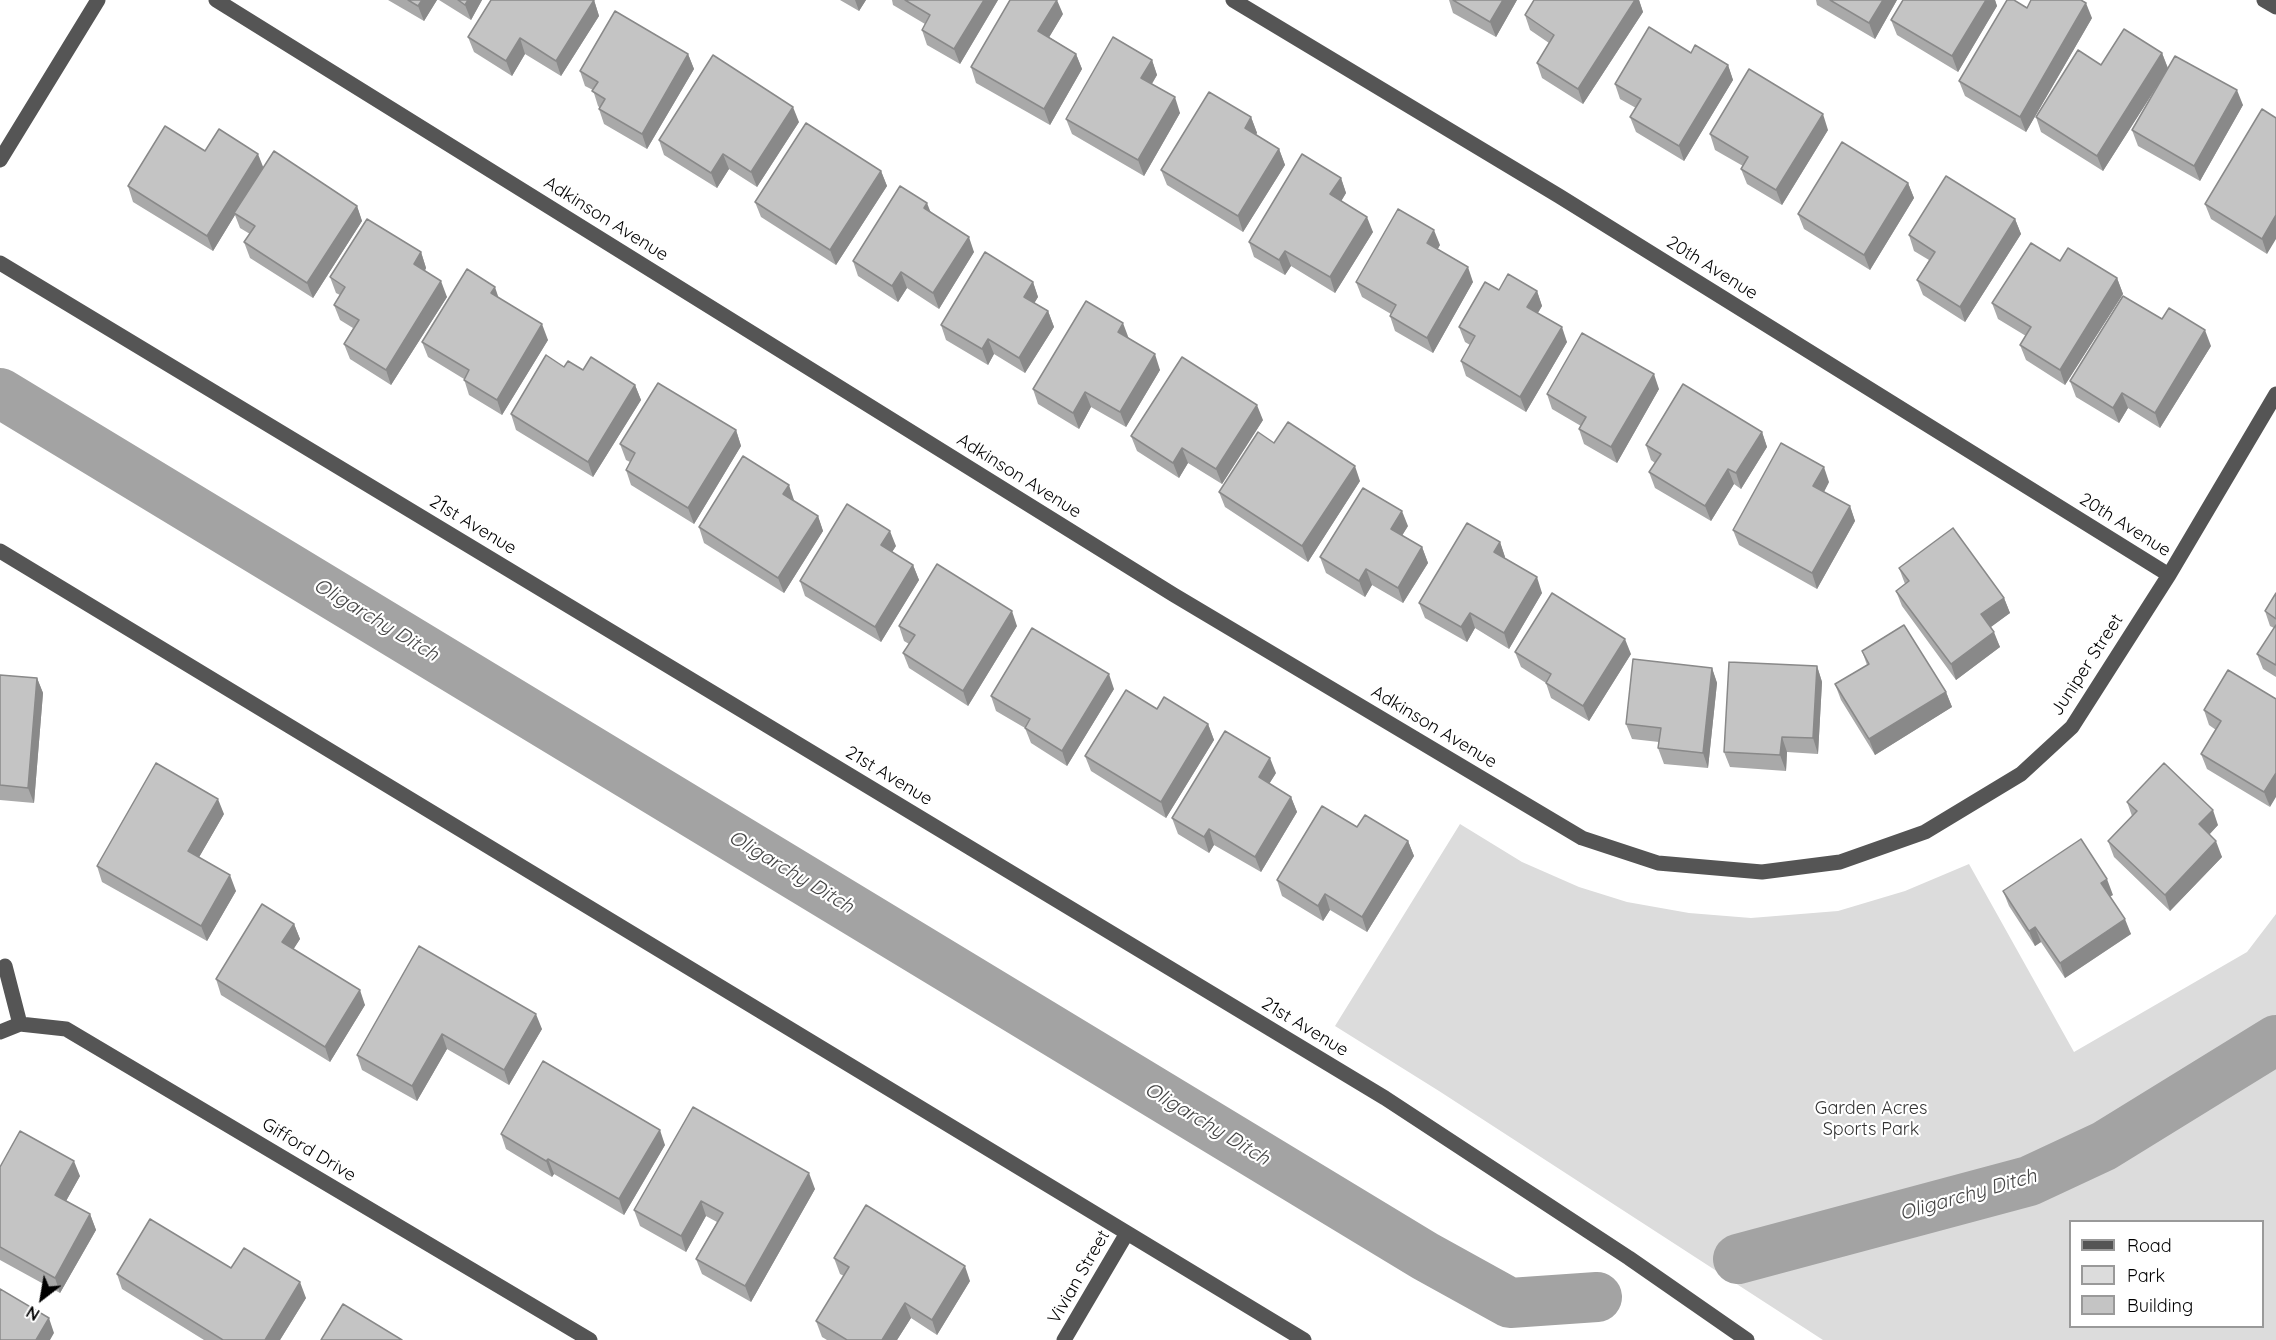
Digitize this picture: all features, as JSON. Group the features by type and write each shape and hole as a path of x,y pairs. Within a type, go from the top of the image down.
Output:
{"street":[{"path":"0,160 98,0"},
{"name":"Adkinson Avenue","path":"216,0 1174,595 1582,838 1658,862 1750,871 1762,872 1840,862"},
{"name":"20th Avenue","path":"1233,0 1559,196 2169,574"},
{"path":"2264,0 2276,7"},
{"name":"21st Avenue","path":"0,263 1375,1092 1629,1258 1747,1340"},
{"name":"Juniper Street","path":"1840,862 1925,832 2021,774 2072,727 2169,574 2276,394"},
{"path":"0,552 1304,1340"},
{"path":"5,966 20,1024"},
{"name":"Gifford Drive","path":"0,1032 20,1024 66,1029 590,1340"},
{"name":"Vivian Street","path":"1064,1340 1127,1233"}],"green space":[{"name":"Garden Acres Sports Park","path":"1460,824 1522,862 1579,887 1627,902 1689,913 1751,918 1838,911 1905,891 1969,864 2074,1052 2247,952 2276,914 2276,1340 1823,1340 1335,1026"}],"building":[{"path":"408,0 422,0 418,6"},
{"path":"458,0 468,0 465,5"},
{"path":"491,0 594,0 556,61 520,38 506,61 468,37"},
{"path":"905,0 984,0 954,49 922,30 930,15"},
{"path":"1010,0 1057,0 1038,31 1076,54 1044,109 971,67"},
{"path":"1453,0 1503,0 1490,22"},
{"path":"1534,0 1635,0 1578,89 1537,63 1554,35 1525,15"},
{"path":"1830,0 1883,0 1869,23"},
{"path":"1903,0 1986,0 1952,56 1891,20"},
{"path":"2007,0 2014,0 2027,8 2031,0 2081,0 2086,3 2020,117 1959,81"},
{"path":"615,11 688,54 642,134 599,109 605,99 592,91 598,82 580,71"},
{"path":"1649,27 1691,53 1695,45 1728,65 1679,146 1630,117 1641,99 1615,84"},
{"path":"2124,29 2162,53 2097,156 2036,117 2078,50 2101,65"},
{"path":"1113,37 1152,60 1141,78 1175,97 1138,160 1066,119"},
{"path":"713,55 793,107 751,172 723,154 711,173 659,140"},
{"path":"2175,56 2237,90 2194,166 2132,130"},
{"path":"1749,69 1823,114 1776,190 1741,169 1748,157 1710,134"},
{"path":"1209,92 1251,117 1245,128 1279,149 1238,216 1161,170"},
{"path":"2262,109 2276,118 2276,215 2262,239 2205,204"},
{"path":"806,123 881,171 830,250 755,202"},
{"path":"165,126 205,151 219,129 258,154 207,236 128,186"},
{"path":"1842,142 1908,183 1864,255 1798,214"},
{"path":"274,151 357,206 307,283 244,242 255,226 234,213"},
{"path":"1302,154 1341,178 1330,194 1367,217 1330,277 1285,251 1279,260 1249,242"},
{"path":"1946,176 2015,219 1960,307 1917,280 1935,252 1909,235"},
{"path":"900,186 927,203 924,208 969,237 933,293 901,272 892,286 853,261"},
{"path":"1398,209 1434,230 1427,243 1468,267 1427,338 1390,316 1396,305 1356,282"},
{"path":"367,219 421,252 414,264 441,281 386,370 344,344 359,320 334,305 345,287 330,277"},
{"path":"2031,243 2060,261 2068,248 2117,278 2060,370 2020,345 2031,327 1992,303"},
{"path":"985,252 1033,282 1024,297 1048,311 1019,358 988,339 982,349 941,325"},
{"path":"467,269 495,287 491,293 542,324 497,400 464,380 469,370 422,342"},
{"path":"1508,274 1537,291 1527,307 1562,327 1520,397 1461,361 1475,336 1459,327 1485,282 1499,290"},
{"path":"2123,296 2162,319 2169,308 2205,330 2155,413 2122,393 2113,408 2070,381"},
{"path":"1086,301 1123,323 1118,332 1155,354 1120,412 1085,392 1073,413 1033,389"},
{"path":"1582,333 1654,374 1611,447 1579,429 1586,417 1547,394"},
{"path":"546,355 564,367 568,361 583,370 591,357 635,385 588,462 511,414"},
{"path":"1182,357 1257,405 1216,469 1182,448 1173,463 1131,436"},
{"path":"658,383 736,430 688,508 626,470 635,453 620,444"},
{"path":"1683,384 1762,432 1736,473 1728,469 1705,506 1649,472 1661,454 1646,445"},
{"path":"1288,422 1355,466 1302,546 1219,492 1258,432 1274,443"},
{"path":"1781,443 1824,467 1813,486 1850,506 1812,573 1733,530"},
{"path":"743,456 789,485 783,494 818,516 778,578 699,527"},
{"path":"1363,488 1402,511 1391,529 1422,547 1398,588 1366,569 1359,581 1320,557"},
{"path":"847,504 890,531 881,545 913,565 875,627 800,581"},
{"path":"1467,523 1500,542 1494,552 1537,577 1504,633 1470,613 1461,627 1419,603"},
{"path":"1953,528 2004,598 1981,614 1994,632 1951,664 1896,591 1909,581 1899,568"},
{"path":"937,564 1012,611 963,691 903,653 915,635 899,626"},
{"path":"1552,593 1625,639 1583,706 1546,683 1551,674 1515,652"},
{"path":"2276,593 2276,619 2265,611"},
{"path":"1904,625 1946,692 1869,739 1835,684 1869,664 1862,651"},
{"path":"2276,625 2276,665 2257,654"},
{"path":"1032,628 1109,674 1062,751 1025,728 1030,719 991,696"},
{"path":"1633,659 1712,668 1703,753 1658,748 1661,728 1626,724"},
{"path":"1729,662 1817,666 1813,738 1782,737 1780,755 1724,752"},
{"path":"2228,670 2276,699 2276,773 2264,792 2201,754 2221,721 2204,710"},
{"path":"0,675 37,678 28,788 0,785"},
{"path":"1126,690 1157,709 1164,697 1208,724 1161,802 1085,756"},
{"path":"1225,731 1270,758 1259,777 1291,797 1255,857 1209,829 1204,837 1172,818"},
{"path":"156,763 218,799 188,851 230,875 201,926 97,866"},
{"path":"2164,763 2213,810 2199,824 2216,841 2165,895 2108,841 2137,811 2127,802"},
{"path":"1322,806 1357,827 1365,815 1408,841 1362,917 1325,894 1318,906 1277,880"},
{"path":"2081,839 2107,879 2101,883 2125,919 2060,963 2035,927 2029,931 2003,891"},
{"path":"262,904 294,924 282,942 360,990 325,1047 216,979"},
{"path":"419,946 536,1014 504,1070 442,1034 412,1086 357,1055"},
{"path":"543,1061 660,1130 619,1199 548,1159 546,1161 501,1134"},
{"path":"693,1107 809,1173 745,1286 696,1259 723,1213 701,1201 681,1236 634,1210"},
{"path":"20,1131 74,1161 55,1195 90,1214 55,1278 0,1247 0,1167"},
{"path":"866,1205 965,1266 932,1320 905,1303 882,1340 847,1340 816,1321 849,1267 834,1258"},
{"path":"150,1219 231,1268 244,1248 300,1282 265,1340 223,1340 117,1274"},
{"path":"0,1289 49,1318 36,1340 0,1340"},
{"path":"343,1304 402,1340 321,1340"}],"waterway":[{"name":"Oligarchy Ditch","path":"0,393 1425,1256 1510,1303 1597,1297"},
{"name":"Oligarchy Ditch","path":"1738,1259 2029,1181 2104,1146 2276,1040"}]}
